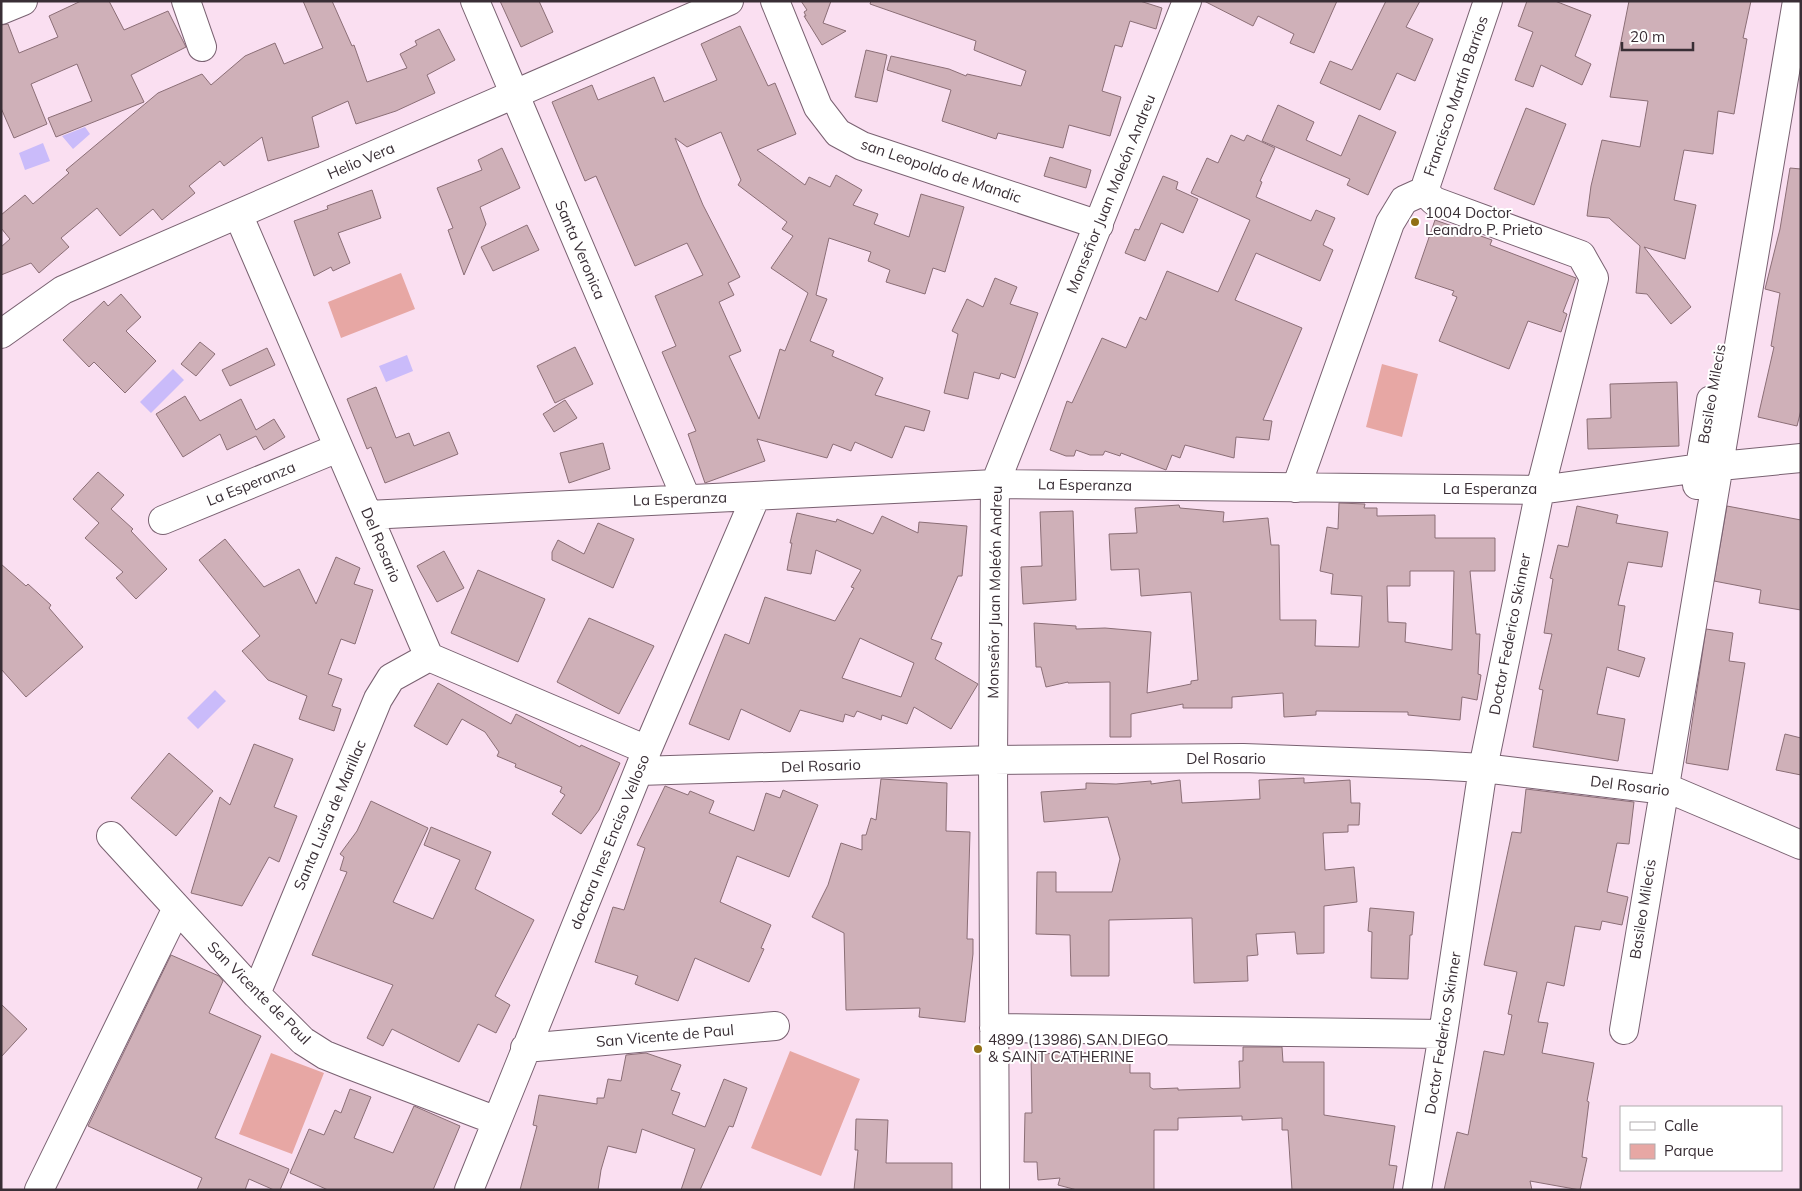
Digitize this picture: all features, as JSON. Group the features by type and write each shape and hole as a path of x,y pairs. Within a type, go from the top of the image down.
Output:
{"street":[{"path":"1,10 22,1"},
{"path":"186,1 202,47"},
{"name":"Santa Veronica","path":"475,1 513,95 686,498"},
{"name":"Helio Vera","path":"1,334 63,290 729,1"},
{"name":"san Leopoldo de Mandic","path":"774,1 818,107 838,133 862,146 1099,225"},
{"name":"Monseñor Juan Moleón Andreu","path":"995,1190 993,760 995,484 1187,1"},
{"name":"Francisco Martín Barrios","path":"1424,191 1488,1"},
{"name":"Basileo Milecis","path":"1624,1030 1655,788 1710,468 1778,1"},
{"path":"1710,468 1797,1"},
{"path":"1296,488 1390,223 1404,200 1424,191"},
{"name":"Doctor Federico Skinner","path":"1417,1190 1444,1034 1483,768 1540,490 1594,278 1581,255 1434,201 1424,191"},
{"name":"Del Rosario","path":"238,214 428,657 643,760 1243,758 1369,761 1483,768 1674,791 1801,845"},
{"name":"La Esperanza","path":"163,520 338,448"},
{"name":"La Esperanza","path":"368,515 995,484 1540,490 1801,458"},
{"name":"doctora Ines Enciso Velloso","path":"469,1190 643,760 756,496"},
{"name":"Santa Luisa de Marillac","path":"256,994 378,699 391,678 428,657"},
{"name":"San Vicente de Paul","path":"111,836 256,994 303,1041 325,1055 497,1121"},
{"path":"39,1190 177,908"},
{"name":"San Vicente de Paul","path":"525,1048 775,1026"},
{"path":"994,1028 1444,1034"}],"green space":[{"path":"401,273 415,309 341,338 328,302"},
{"path":"1382,364 1418,374 1402,437 1366,427"},
{"path":"790,1051 860,1079 821,1176 751,1148"},
{"path":"271,1053 324,1073 292,1154 239,1134"}],"shaded area":[{"path":"85,127 90,134 73,149 62,136"},
{"path":"43,143 50,161 25,170 19,153"},
{"path":"407,355 413,371 386,382 379,366"},
{"path":"173,369 184,380 151,413 140,402"},
{"path":"215,690 226,701 198,729 187,718"}],"building":[{"path":"81,1 109,1 124,30 168,11 186,47 131,75 144,102 56,137 48,118 92,101 77,64 31,84 47,124 14,138 1,108 1,25 8,24 19,53 58,37 49,16"},
{"path":"303,1 332,1 352,46 354,45 367,82 407,68 400,54 417,45 415,41 439,29 455,60 427,75 435,93 396,111 356,124 348,101 312,117 319,147 268,161 262,137 224,166 220,161 189,186 195,193 162,220 153,209 120,236 97,208 61,238 69,247 39,273 31,263 1,275 1,247 10,239 1,228 1,215 25,195 33,204 69,173 66,170 158,93 202,74 211,85 245,56 275,43 284,64 323,48"},
{"path":"500,1 539,1 553,32 521,47"},
{"path":"801,1 831,1 823,23 846,31 822,45 804,16 806,16 804,12 807,10"},
{"path":"871,1 1140,1 1162,8 1156,29 1130,21 1122,47 1115,45 1102,91 1121,97 1110,136 1069,125 1063,148 998,133 996,139 942,121 951,90 887,70 891,56 949,69 966,76 967,74 1021,86 1026,71 974,50 976,41 870,4"},
{"path":"1204,1 1337,1 1314,53 1290,43 1294,34 1258,16 1253,26"},
{"path":"1386,1 1420,1 1406,27 1433,39 1415,81 1397,73 1380,110 1320,83 1330,61 1352,70"},
{"path":"1527,1 1555,1 1591,15 1575,56 1591,64 1582,85 1541,65 1533,87 1515,80 1533,32 1518,26"},
{"path":"1629,1 1751,1 1743,38 1747,39 1734,114 1718,111 1713,154 1684,150 1674,200 1696,205 1685,259 1644,247 1691,307 1671,324 1647,294 1636,293 1640,246 1609,218 1587,216 1591,186 1602,140 1640,147 1648,101 1610,97"},
{"path":"740,26 768,86 775,83 796,134 757,150 805,185 809,177 830,187 836,175 862,190 853,205 878,214 874,224 909,237 921,194 964,207 945,272 933,268 925,294 886,282 890,270 868,261 871,252 829,238 816,295 827,299 810,341 834,351 832,356 883,378 875,395 930,411 924,431 905,426 892,458 855,442 851,451 833,444 827,458 757,439 765,461 705,483 688,434 696,431 662,352 676,346 655,296 703,275 687,243 635,266 596,176 585,181 552,102 592,85 598,100 654,77 664,102 717,80 701,44","holes":["721,132 741,180 738,185 787,222 782,229 793,236 771,268 808,293 785,351 780,349 759,419 729,356 741,351 719,302 734,295 728,283 740,277 703,205 675,138 687,147"]},
{"path":"866,50 887,55 877,102 855,97"},
{"path":"1278,105 1314,122 1306,140 1341,156 1359,115 1396,132 1368,195 1347,185 1350,179 1262,141"},
{"path":"1526,108 1566,124 1534,205 1494,189"},
{"path":"1231,135 1244,141 1247,135 1275,148 1260,181 1262,182 1256,197 1311,221 1316,210 1335,218 1323,245 1333,250 1320,281 1256,253 1235,300 1302,328 1263,420 1272,421 1269,440 1236,437 1234,458 1185,445 1180,458 1172,455 1166,470 1121,453 1120,456 1105,451 1103,455 1090,455 1076,450 1074,456 1066,456 1050,450 1067,401 1072,403 1102,338 1126,348 1140,317 1146,320 1167,271 1218,292 1250,220 1191,193 1207,158 1218,163"},
{"path":"502,148 520,188 480,207 486,224 464,275 448,230 453,228 437,188 482,170 478,160"},
{"path":"1050,157 1091,170 1086,188 1044,176"},
{"path":"1790,168 1801,169 1801,410 1797,426 1758,417 1774,347 1771,346 1780,293 1765,289 1780,229"},
{"path":"1163,176 1178,182 1176,189 1198,199 1183,233 1161,223 1145,261 1125,253 1135,229 1139,230"},
{"path":"372,190 381,218 338,233 350,263 333,271 331,267 314,276 294,221 328,209 327,206"},
{"path":"1435,220 1492,240 1490,245 1576,278 1563,312 1567,314 1561,332 1528,321 1509,369 1439,341 1457,297 1452,295 1454,291 1415,278"},
{"path":"527,225 539,250 493,271 481,247"},
{"path":"995,278 1017,287 1010,304 1038,313 1015,378 1001,373 999,379 974,372 968,399 944,393 958,334 952,331 967,299 983,307"},
{"path":"121,294 141,317 126,331 156,361 125,393 94,362 89,367 63,340 104,301 108,306"},
{"path":"200,342 215,354 196,376 181,364"},
{"path":"575,347 593,384 555,403 537,366"},
{"path":"267,348 275,365 230,386 222,370"},
{"path":"1677,382 1679,446 1588,449 1587,419 1611,418 1610,384"},
{"path":"376,387 396,438 409,433 414,446 449,432 458,454 385,483 371,447 367,449 347,399"},
{"path":"185,396 200,421 241,399 256,430 274,419 285,437 264,450 256,436 227,450 220,434 183,457 156,414"},
{"path":"565,400 577,418 554,432 543,414"},
{"path":"603,443 610,469 569,483 560,453"},
{"path":"98,472 124,495 111,509 133,529 131,531 167,569 136,599 116,578 123,572 85,538 99,523 73,499"},
{"path":"1339,503 1365,504 1364,508 1377,508 1377,516 1435,515 1435,538 1495,538 1495,571 1470,571 1476,634 1480,634 1478,674 1481,675 1477,700 1462,697 1460,720 1408,715 1408,712 1316,711 1316,715 1284,717 1283,693 1232,697 1232,708 1183,708 1183,704 1131,714 1131,737 1110,737 1110,682 1068,682 1046,687 1041,667 1036,667 1034,623 1076,626 1076,629 1105,628 1151,632 1147,693 1191,684 1191,681 1198,680 1191,592 1141,596 1139,569 1111,570 1109,534 1137,533 1135,508 1179,505 1180,508 1224,512 1223,522 1268,518 1271,545 1279,545 1280,620 1316,620 1315,646 1359,647 1362,596 1331,594 1333,574 1320,571 1327,527 1338,529","holes":["1410,571 1454,571 1452,650 1405,642 1406,623 1388,622 1387,586 1410,586"]},
{"path":"1577,506 1618,515 1616,523 1668,532 1662,567 1628,562 1618,605 1625,606 1618,650 1645,658 1639,677 1607,667 1597,714 1625,719 1618,761 1533,747 1543,690 1539,689 1552,634 1544,633 1553,579 1550,578 1558,545 1568,547"},
{"path":"1727,506 1801,520 1801,610 1759,603 1761,590 1714,581"},
{"path":"1073,511 1076,600 1023,604 1021,567 1042,566 1040,512"},
{"path":"797,513 836,522 837,519 873,534 882,516 918,533 919,522 967,526 962,576 958,576 931,639 942,643 935,659 978,684 951,729 914,707 907,724 882,715 881,720 857,711 854,717 845,714 843,722 800,710 790,732 741,709 729,740 689,724 725,634 749,644 765,597 835,621 854,588 851,587 861,570 816,550 811,574 787,570 792,543 790,543","holes":["860,638 914,663 901,697 842,678"]},
{"path":"598,523 634,539 613,588 552,560 552,552 558,540 584,554"},
{"path":"225,539 264,587 299,569 316,604 336,557 360,568 354,584 373,590 355,644 341,639 328,674 342,679 332,706 341,709 334,731 299,719 307,696 268,680 242,651 260,636 199,560"},
{"path":"444,551 464,588 437,602 417,566"},
{"path":"1,564 26,586 28,584 51,605 49,608 83,647 26,697 1,669"},
{"path":"478,570 545,599 518,662 451,633"},
{"path":"589,618 654,646 619,714 557,682"},
{"path":"1706,629 1733,633 1729,661 1745,663 1728,770 1686,763"},
{"path":"438,683 511,724 516,714 580,747 581,745 620,763 599,810 581,834 552,814 565,795 560,792 562,787 515,767 516,764 497,756 499,752 485,732 462,719 447,745 414,726"},
{"path":"1785,734 1801,738 1801,775 1776,770"},
{"path":"254,744 293,759 274,807 297,816 279,862 269,857 242,906 191,893 220,797 230,805"},
{"path":"169,753 213,791 176,836 131,798"},
{"path":"1304,778 1304,783 1350,780 1351,803 1360,803 1359,825 1348,825 1348,832 1323,833 1325,870 1354,867 1357,902 1324,906 1324,953 1297,954 1295,932 1256,934 1258,955 1247,956 1248,981 1194,983 1192,918 1109,920 1109,976 1071,976 1070,935 1036,934 1037,872 1056,872 1056,892 1112,892 1120,859 1108,817 1044,822 1041,792 1086,789 1086,783 1116,784 1151,781 1151,784 1180,780 1182,803 1260,799 1259,780"},
{"path":"881,779 947,783 946,831 970,832 967,939 973,939 973,954 965,1022 919,1017 920,1008 846,1010 844,933 812,917 828,885 841,843 862,850 862,835 866,835 871,818 876,820"},
{"path":"665,786 688,795 690,791 714,801 709,813 754,831 766,793 780,798 783,790 818,805 789,877 737,856 720,902 771,925 761,948 764,949 749,982 695,958 678,1001 635,984 638,976 595,962 613,907 624,910 645,848 637,845"},
{"path":"1526,789 1634,802 1629,844 1617,843 1607,892 1628,897 1622,925 1602,921 1600,930 1575,926 1564,986 1547,982 1538,1022 1548,1023 1542,1053 1594,1063 1587,1101 1589,1102 1582,1157 1587,1158 1580,1190 1530,1181 1532,1190 1444,1190 1457,1132 1468,1135 1484,1051 1504,1055 1512,1015 1508,1014 1517,972 1484,965 1512,832 1521,833"},
{"path":"371,801 428,828 393,902 433,919 460,860 424,845 431,827 491,852 475,889 534,920 495,996 510,1005 496,1033 478,1024 459,1062 392,1029 383,1046 367,1038 393,985 312,955 347,872 340,870 344,857 340,854 357,831"},
{"path":"1370,908 1414,912 1412,935 1410,935 1408,979 1371,978 1372,932 1368,931"},
{"path":"171,955 219,976 223,981 209,1013 261,1036 215,1138 289,1169 280,1190 274,1190 249,1179 245,1190 197,1190 202,1178 88,1126"},
{"path":"1,1004 27,1029 1,1057"},
{"path":"1243,1047 1282,1047 1283,1062 1324,1062 1324,1115 1395,1126 1389,1165 1397,1166 1393,1190 1292,1190 1288,1130 1282,1130 1282,1118 1242,1120 1242,1116 1178,1118 1178,1130 1154,1130 1154,1190 1077,1190 1058,1185 1060,1178 1038,1180 1037,1162 1024,1162 1025,1113 1032,1113 1031,1054 1130,1052 1130,1073 1150,1073 1150,1087 1153,1089 1240,1088 1239,1061 1243,1061"},
{"path":"646,1053 681,1065 671,1090 680,1093 672,1114 705,1127 724,1079 747,1088 733,1127 729,1126 700,1190 681,1190 695,1149 642,1129 636,1153 608,1146 601,1170 598,1190 520,1190 537,1126 533,1125 539,1095 597,1104 597,1098 604,1098 608,1079 621,1081 626,1055"},
{"path":"350,1089 371,1097 354,1138 393,1153 414,1106 460,1126 433,1190 328,1190 290,1173 309,1129 324,1135 335,1110 341,1113"},
{"path":"856,1119 888,1120 886,1163 952,1163 952,1190 854,1190 858,1150 855,1150"}],"place":[{"name":"1004 Doctor Leandro P. Prieto","path":"1415,222"},
{"name":"4899 (13986) SAN DIEGO & SAINT CATHERINE","path":"978,1049"}]}
